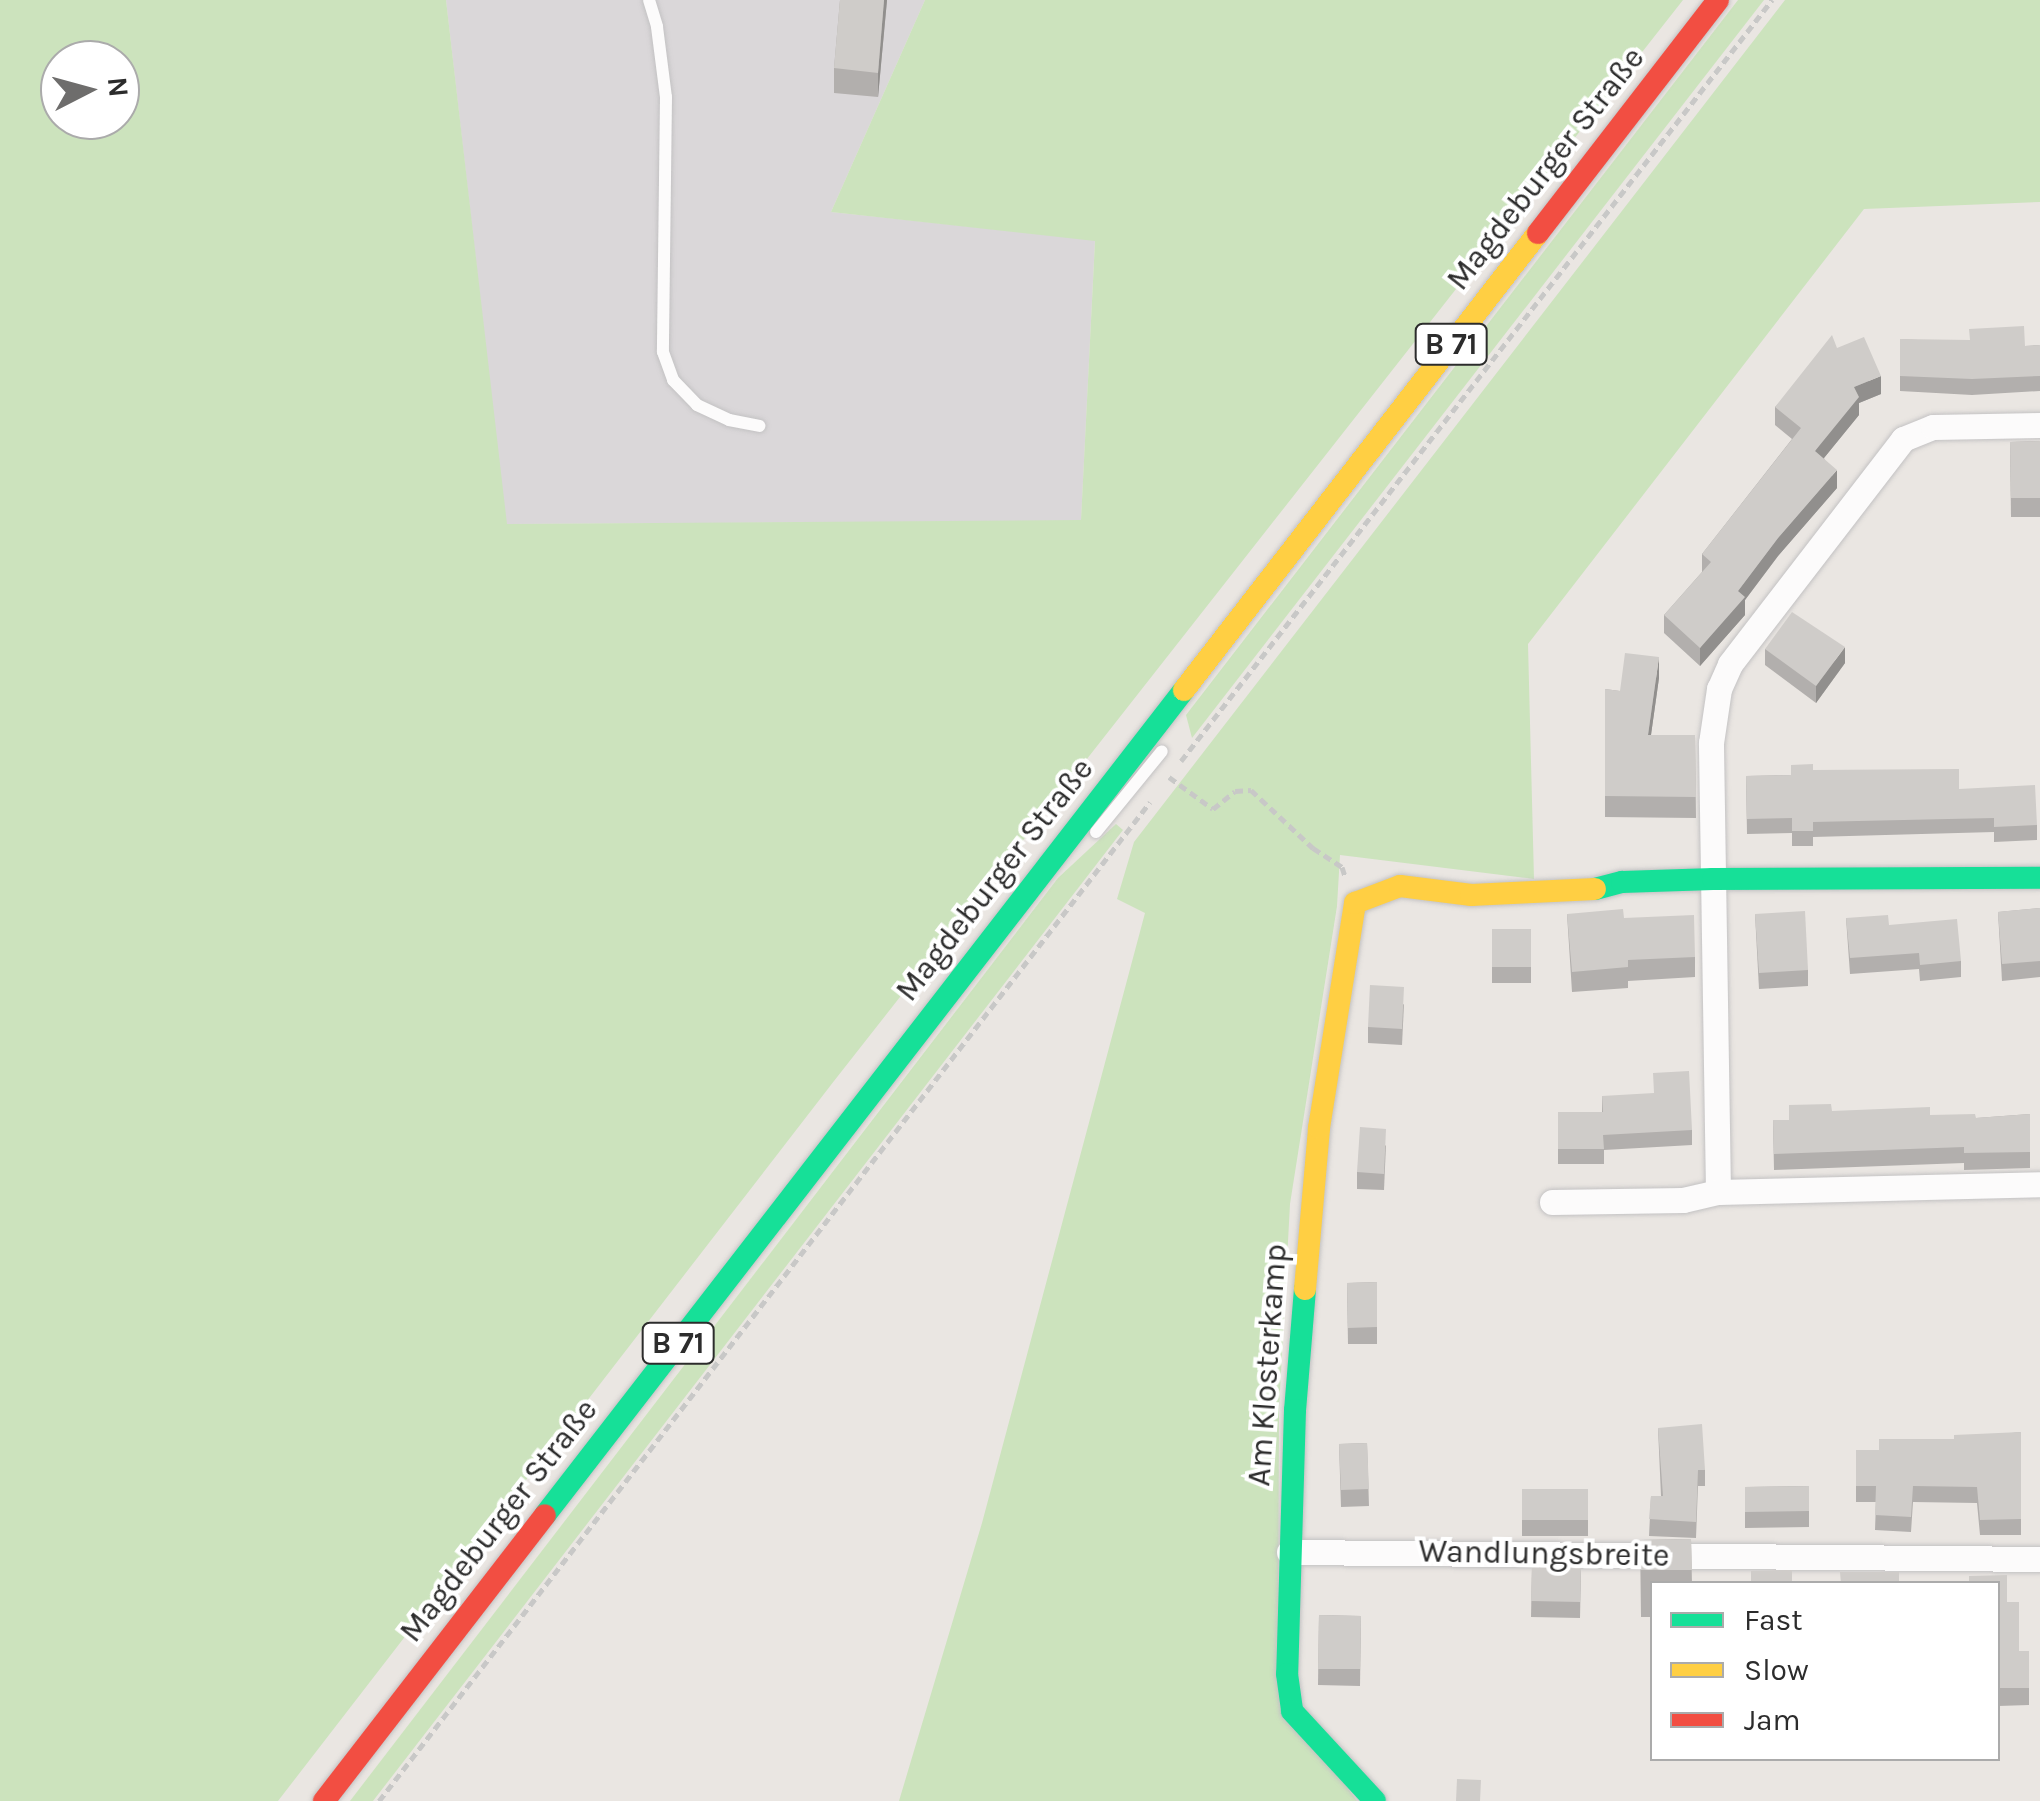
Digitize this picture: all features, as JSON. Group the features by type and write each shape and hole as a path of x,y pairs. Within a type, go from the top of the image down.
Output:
{"main road":[{"name":"Magdeburger Straße","path":"324,1801 1718,0"},
{"path":"1355,903 1400,886 1471,895 1583,892 1622,882 1713,878 2040,878"},
{"name":"Am Klosterkamp","path":"1355,903 1320,1128 1295,1410 1287,1674 1292,1712 1375,1801"}],"street":[{"path":"1718,1192 1712,712 1730,664 1904,439 1933,426 2040,425"},
{"path":"1552,1202 1682,1200 1718,1192 2040,1184"},
{"name":"Wandlungsbreite","path":"1289,1552 2040,1559"}],"lane":[{"path":"649,0 658,26 666,97 663,352 673,380 697,405 729,420 759,426"}],"path":[{"path":"379,1801 1772,0"},
{"path":"1169,776 1212,809 1234,790 1251,790 1313,848 1342,867 1355,903"}],"shaded area":[{"path":"446,0 925,0 831,212 1095,240 1081,521 506,524"}],"green space":[{"path":"0,0 446,0 507,524 1081,520 1095,241 831,212 925,0 1683,0 834,1081 278,1801 0,1801"},
{"path":"1738,0 1764,0 1192,738 1186,715"},
{"path":"1785,0 2040,0 2040,202 1864,209 1528,644 1534,879 1340,855 1337,906 1290,1204 1279,1410 1278,1693 1357,1801 899,1801 982,1523 1145,913 1117,899 1134,842"},
{"path":"1116,824 1123,830 373,1801 350,1801 1058,878"}],"building":[{"path":"840,0 884,0 878,73 834,68"},
{"path":"2024,326 2025,346 2040,345 2040,376 1900,376 1900,339 1970,340 1969,329"},
{"path":"1832,335 1837,348 1864,337 1881,376 1854,387 1859,397 1815,451 1837,470 1778,538 1738,591 1745,597 1700,648 1664,615 1711,562 1702,554 1801,428 1775,407"},
{"path":"2040,441 2040,498 2011,498 2010,442"},
{"path":"1792,612 1845,647 1816,686 1765,649"},
{"path":"1625,653 1659,657 1648,735 1695,735 1696,797 1605,796 1605,689 1620,691"},
{"path":"1813,764 1813,770 1959,769 1959,789 2035,785 2037,825 1994,827 1994,818 1813,822 1813,831 1792,831 1792,818 1747,819 1746,776 1791,775 1791,765"},
{"path":"2040,908 2040,961 2002,964 1998,912"},
{"path":"1623,909 1624,918 1694,915 1695,957 1628,960 1628,967 1572,972 1567,914"},
{"path":"1805,911 1808,970 1759,973 1755,914"},
{"path":"1888,915 1889,925 1957,919 1961,961 1920,965 1919,953 1850,958 1846,918"},
{"path":"1492,929 1531,929 1531,967 1492,967"},
{"path":"1370,985 1404,987 1402,1029 1368,1027"},
{"path":"1689,1071 1692,1130 1603,1135 1604,1149 1558,1149 1558,1112 1603,1112 1602,1096 1654,1093 1653,1073"},
{"path":"1831,1104 1832,1111 1930,1107 1930,1115 1975,1114 1976,1118 2030,1114 2030,1152 1964,1153 1964,1147 1774,1154 1773,1120 1789,1120 1789,1105"},
{"path":"1360,1127 1386,1129 1384,1174 1357,1172"},
{"path":"1377,1282 1377,1327 1348,1328 1347,1283"},
{"path":"1702,1424 1705,1470 1698,1470 1696,1522 1649,1519 1651,1496 1663,1496 1658,1428"},
{"path":"2021,1432 2021,1519 1980,1520 1977,1487 1913,1486 1911,1517 1875,1515 1876,1486 1856,1486 1856,1450 1879,1450 1879,1439 1954,1439 1954,1435"},
{"path":"1367,1443 1369,1489 1341,1490 1339,1444"},
{"path":"1809,1486 1809,1511 1745,1512 1745,1487"},
{"path":"1522,1489 1588,1489 1588,1520 1522,1520"},
{"path":"1691,1539 1692,1570 1641,1570 1640,1540"},
{"path":"1532,1567 1581,1568 1580,1602 1531,1601"},
{"path":"1792,1570 1792,1581 1751,1581 1751,1571"},
{"path":"1840,1572 1899,1572 1899,1581 1841,1581"},
{"path":"2007,1575 2007,1602 2019,1602 2019,1651 2029,1651 2029,1688 2000,1688 2000,1581 1969,1581 1969,1576"},
{"path":"1319,1615 1361,1616 1360,1669 1318,1669"},
{"path":"1457,1779 1481,1780 1480,1801 1456,1801"}],"traffic: fast":[{"path":"545,1515 1184,690"},
{"path":"1595,889 1622,882 1713,879 2040,878"},
{"path":"1305,1289 1295,1410 1287,1674 1292,1711 1375,1801"}],"traffic: slow":[{"path":"1184,690 1538,233"},
{"path":"1305,1289 1319,1128 1355,903 1400,886 1471,895 1595,889"}],"traffic: jam":[{"path":"1538,233 1718,0"},
{"path":"324,1801 545,1515"}]}
